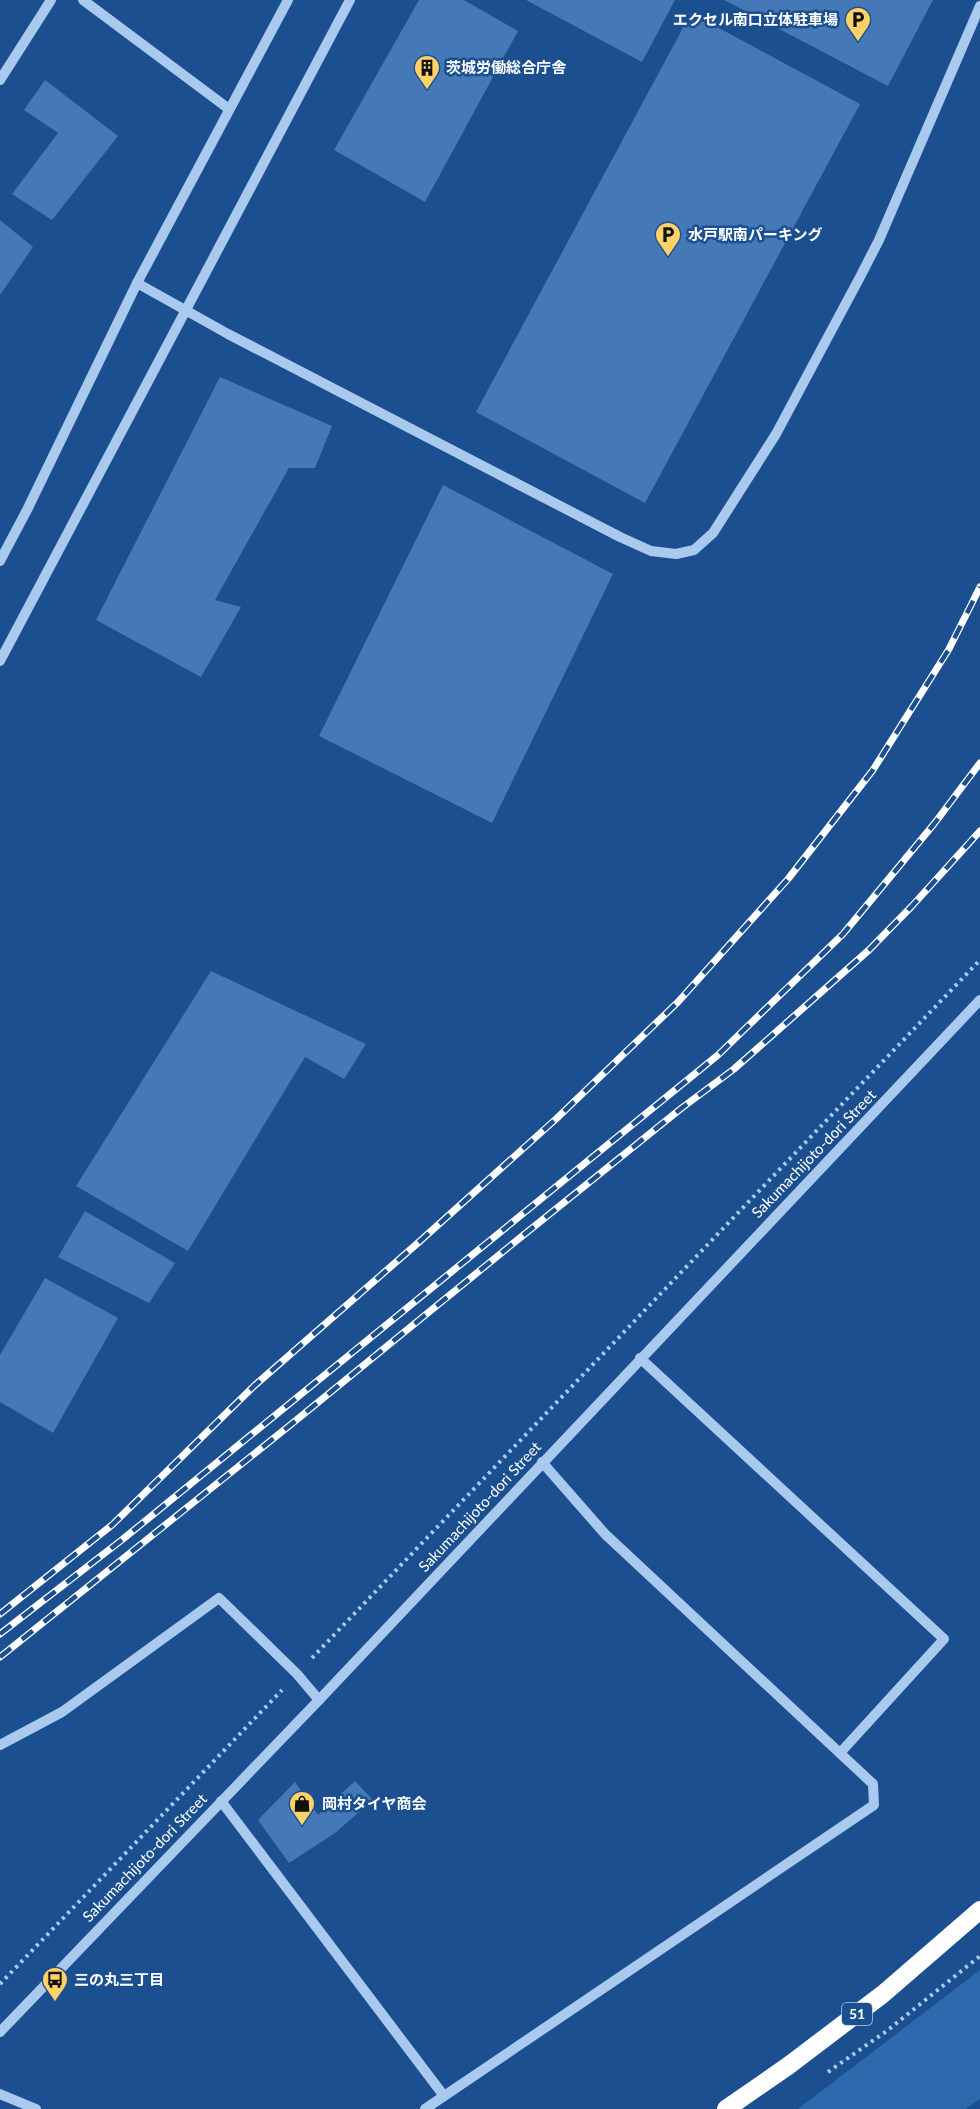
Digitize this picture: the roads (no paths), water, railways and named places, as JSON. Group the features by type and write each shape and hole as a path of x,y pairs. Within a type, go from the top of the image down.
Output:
{"highway":[{"name":"51","path":"726,2109 788,2066 883,1994 980,1910"}],"street":[{"path":"0,80 51,0"},
{"path":"83,0 229,109"},
{"path":"0,561 137,283 288,0"},
{"path":"0,661 350,0"},
{"path":"137,283 185,311 620,537 651,551 676,554 694,550 713,533 776,434 812,370 879,240 980,6"},
{"name":"Sakumachijoto-dori Street","path":"0,2032 318,1700 980,1000"},
{"path":"640,1358 944,1640 840,1753"},
{"path":"425,2109 874,1805 873,1784 605,1534 542,1462"},
{"path":"0,1745 62,1712 219,1598 297,1674 318,1700"},
{"path":"221,1801 444,2096"},
{"path":"0,2094 36,2109"}],"railway":[{"path":"0,1614 112,1525 254,1386 556,1119 678,1002 788,879 873,770 949,649 980,587"},
{"path":"0,1634 123,1539 718,1055 843,934 934,824 980,763"},
{"path":"0,1657 683,1107 734,1069 869,950 980,831"}],"place":[{"name":"エクセル南口立体駐車場","path":"858,43"},
{"name":"茨城労働総合庁舎","path":"427,91"},
{"name":"水戸駅南パーキング","path":"668,258"},
{"name":"岡村タイヤ商会","path":"302,1827"},
{"name":"三の丸三丁目","path":"55,2003"}]}
